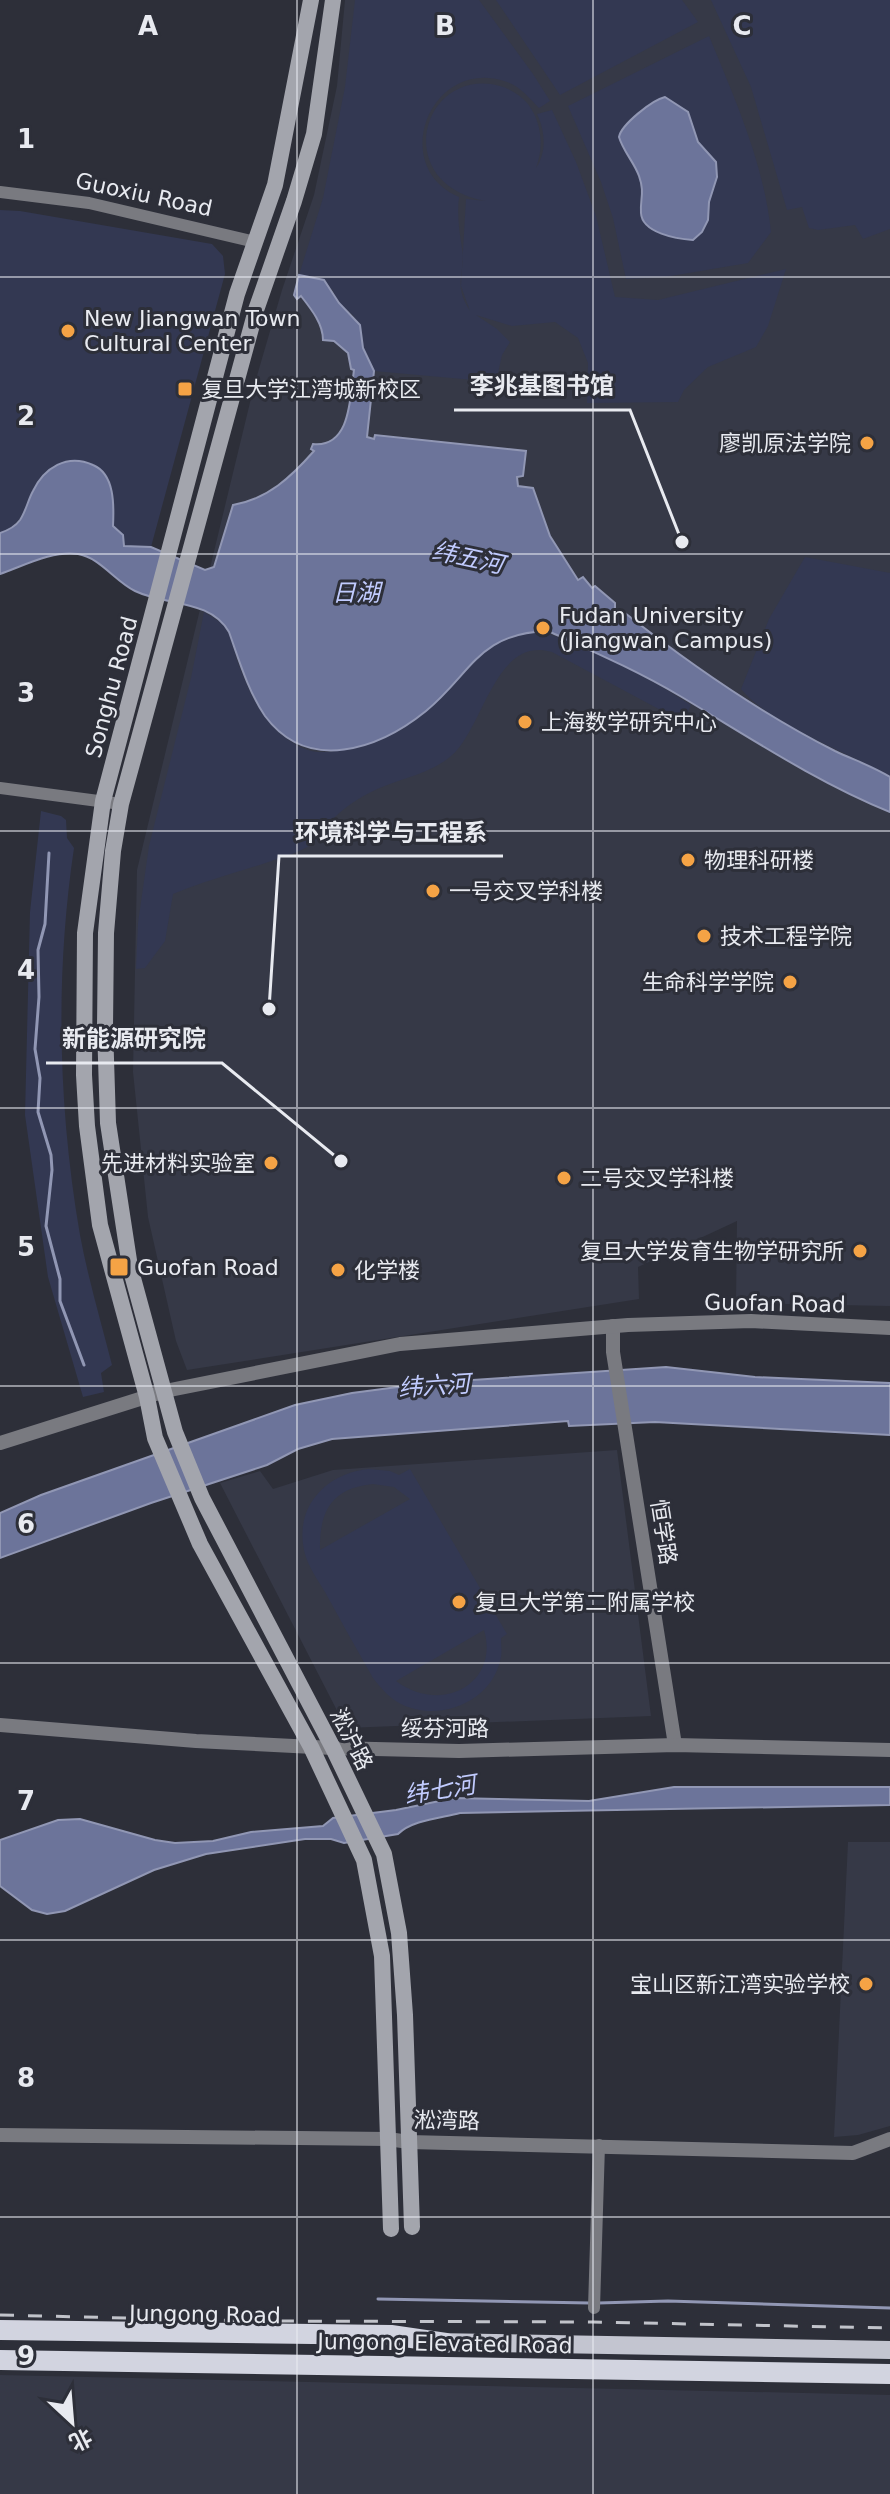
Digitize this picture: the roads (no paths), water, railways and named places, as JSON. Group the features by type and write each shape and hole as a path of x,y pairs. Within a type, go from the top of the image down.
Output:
{"highway":[{"path":"0,2333 391,2335 446,2343"},
{"name":"Jungong Elevated Road","path":"0,2360 890,2374"}],"main road":[{"name":"Songhu Road","path":"155,1438 147,1397 100,1225 87,1126 83,1031 85,933 103,801 237,294 275,185 311,0"},
{"name":"Songhu Road","path":"165,1391 130,1267 108,1123 106,933 113,851 121,804 256,310 314,134 333,0"},
{"name":"Guoxiu Road","path":"255,242 276,248"},
{"name":"淞沪路","path":"165,1391 175,1432 202,1498 333,1748 384,1854 399,1933 412,2227"},
{"name":"淞沪路","path":"155,1438 200,1544 311,1747 364,1860 382,1956 391,2229"},
{"path":"446,2343 890,2350"},
{"path":"0,2369 890,2382"}],"street":[{"name":"Guoxiu Road","path":"0,192 89,203 255,242"},
{"path":"0,788 121,804"},
{"name":"Guofan Road","path":"0,1443 165,1391 400,1344 613,1326 751,1321 890,1328"},
{"name":"恒学路","path":"613,1326 615,1364 675,1745"},
{"name":"绥芬河路","path":"0,1725 196,1741 333,1748 459,1751 675,1745 890,1750"},
{"name":"淞湾路","path":"0,2135 388,2139 853,2153 890,2139"},
{"path":"595,2303 599,2145"}],"water":[{"path":"665,97 688,112 698,142 716,162 717,177 709,202 708,220 693,240 661,234 647,226 641,213 641,182 619,137 638,114"},
{"name":"日湖","path":"299,275 324,280 339,303 360,325 363,348 374,371 367,437 374,439 375,435 526,451 523,476 517,477 518,486 533,488 550,536 578,580 583,577 592,588 595,586 615,603 615,612 625,613 753,704 835,751 890,777 890,812 809,773 648,678 548,631 525,633 491,647 426,711 387,736 344,750 322,750 302,745 282,734 265,716 249,686 229,632 211,614 135,591 93,560 78,554 48,556 0,574 0,533 20,520 43,476 57,465 74,461 93,465 106,476 112,491 113,526 123,535 124,546 151,547 205,570 214,567 233,505 257,498 278,486 314,451 311,449 313,444 326,443 335,438 346,419 354,370 351,369 348,353 334,341 323,340 313,312 301,296 297,299 294,295"},
{"name":"纬六河","path":"666,1367 755,1377 890,1383 890,1435 655,1422 569,1426 568,1421 332,1439 298,1449 267,1465 0,1558 0,1513 41,1495 295,1405 352,1393 428,1383"},
{"path":"674,1787 890,1787 890,1805 460,1813 419,1823 398,1834 344,1843 331,1839 305,1839 206,1854 154,1870 65,1911 47,1914 32,1910 0,1886 0,1840 58,1820 80,1819 175,1843 213,1841 251,1832 323,1826 333,1818 454,1798 589,1801"}],"waterway":[{"path":"49,853 45,924 38,950 39,997 35,1049 40,1078 38,1112 51,1155 46,1226 60,1279 60,1301 84,1365"},
{"path":"378,2299 590,2303"},
{"path":"598,2303 668,2301 890,2308"}],"railway":[{"path":"0,2315 890,2328"}],"place":[{"name":"New Jiangwan Town Cultural Center","path":"68,331"},
{"name":"复旦大学江湾城新校区","path":"185,389"},
{"name":"廖凯原法学院","path":"867,443"},
{"name":"李兆基图书馆","path":"682,542"},
{"name":"Fudan University (Jiangwan Campus)","path":"543,628"},
{"name":"上海数学研究中心","path":"525,722"},
{"name":"物理科研楼","path":"688,860"},
{"name":"一号交叉学科楼","path":"433,891"},
{"name":"技术工程学院","path":"704,936"},
{"name":"生命科学学院","path":"790,982"},
{"name":"环境科学与工程系","path":"269,1009"},
{"name":"新能源研究院","path":"341,1161"},
{"name":"先进材料实验室","path":"271,1163"},
{"name":"二号交叉学科楼","path":"564,1178"},
{"name":"复旦大学发育生物学研究所","path":"860,1251"},
{"name":"Guofan Road","path":"119,1267"},
{"name":"化学楼","path":"338,1270"},
{"name":"复旦大学第二附属学校","path":"459,1602"},
{"name":"宝山区新江湾实验学校","path":"866,1984"}],"water label":[{"name":"纬五河","path":"468,558"},
{"name":"纬七河","path":"440,1790"}]}
